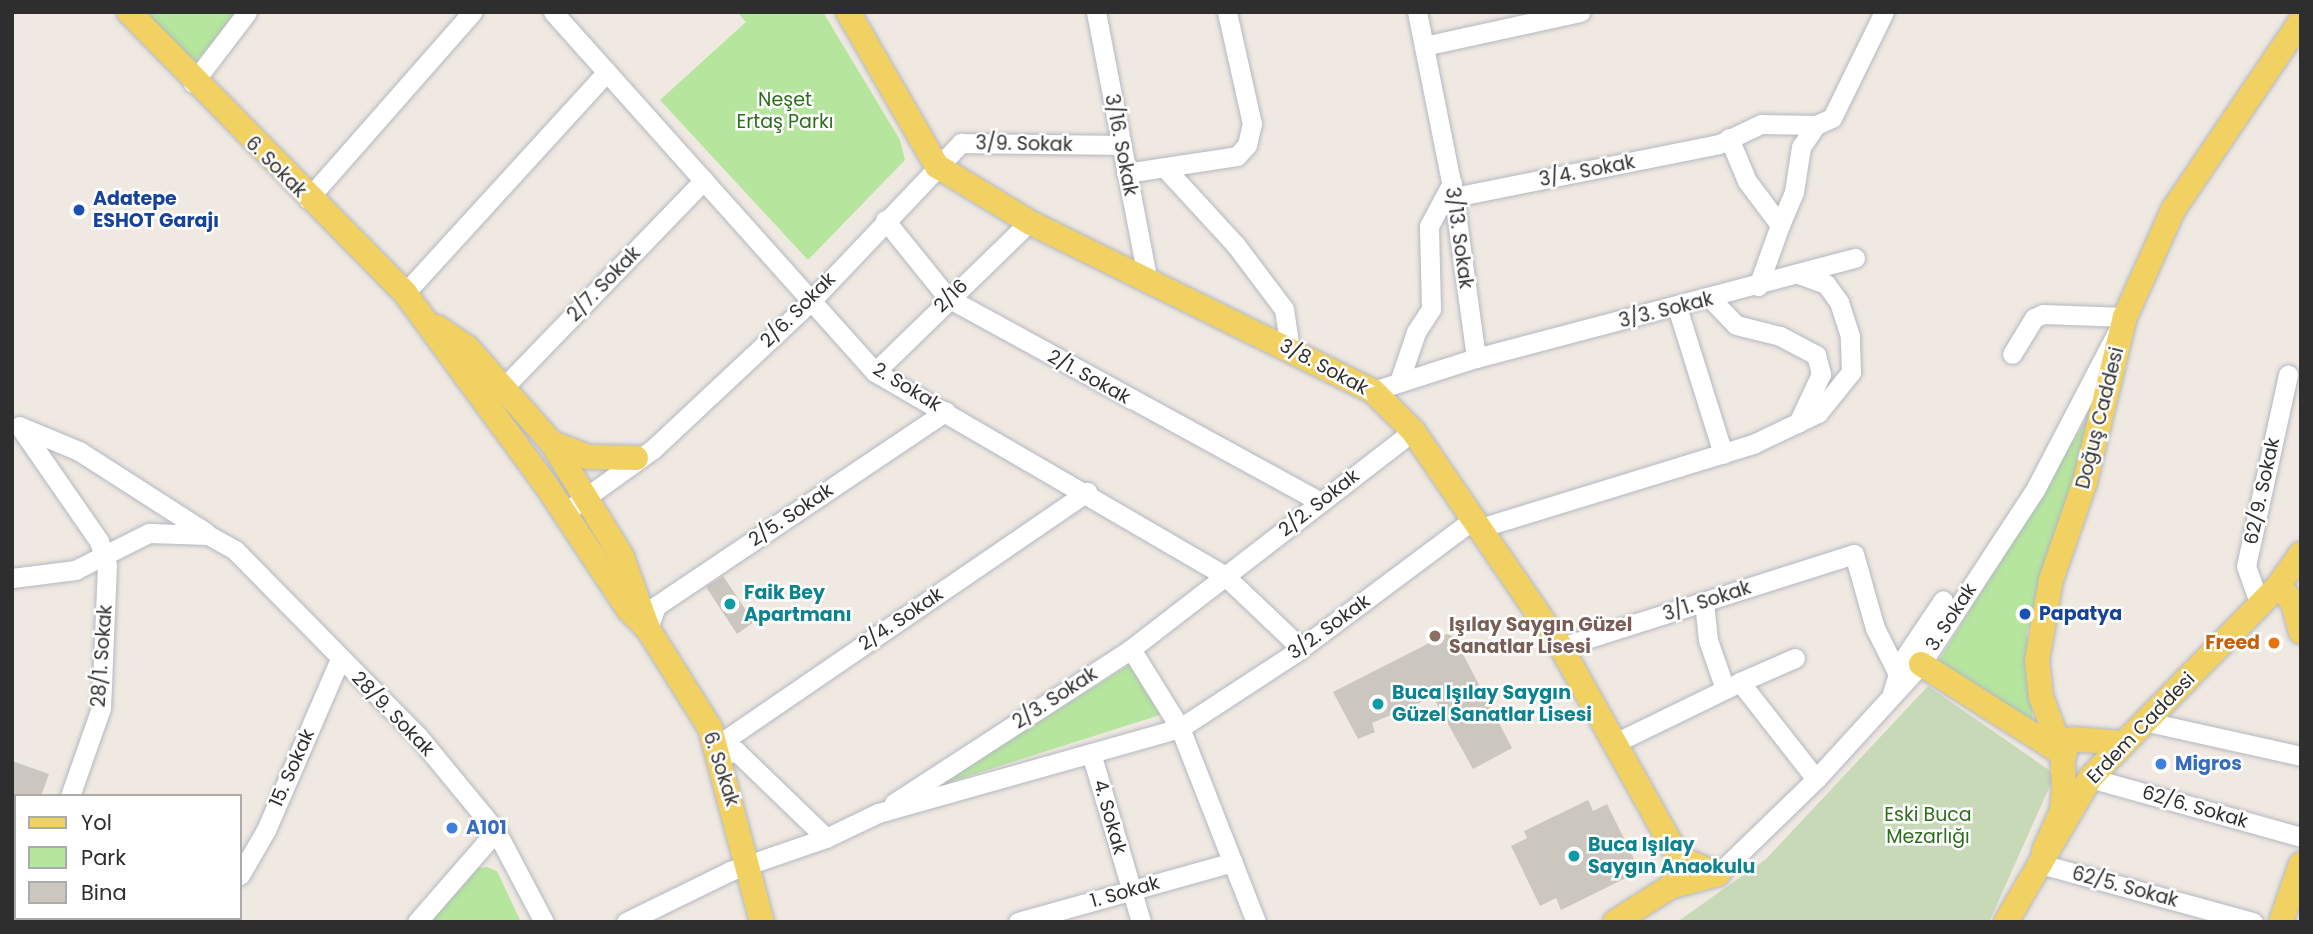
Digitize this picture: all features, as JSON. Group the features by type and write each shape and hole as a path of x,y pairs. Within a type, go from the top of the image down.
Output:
{"main road":[{"name":"6. Sokak","path":"129,12 192,83 405,293 569,519 628,609 648,629"},
{"name":"3/8. Sokak","path":"848,12 937,166 1029,222 1147,276 1373,391 1413,430 1561,648 1617,742 1679,858 1718,874"},
{"name":"Doğuş Caddesi","path":"2041,857 2062,811 2062,752 2041,698 2037,661 2051,580 2085,482 2125,317 2173,211 2301,21"},
{"name":"6. Sokak","path":"425,318 467,348 552,443 622,557 648,629 718,751 762,922"},
{"path":"552,443 588,457 644,453"},
{"name":"Erdem Caddesi","path":"2006,922 2041,857 2090,778 2122,743 2148,722 2279,585 2301,554"},
{"path":"2279,585 2293,603 2301,632"},
{"path":"1921,664 2062,752 2090,778"},
{"path":"2062,752 2072,739 2122,743"},
{"path":"2289,918 2301,864"},
{"name":"3. Sokak","path":"1615,922 1670,887 1718,874"},
{"name":"3. Sokak","path":"1643,922 1718,874"}],"street":[{"path":"192,83 247,12"},
{"path":"308,199 472,12"},
{"name":"2. Sokak","path":"553,12 875,372 1087,492 1225,576 1301,648"},
{"name":"3/16. Sokak","path":"1096,12 1147,276"},
{"path":"1126,173 1237,156 1247,145 1252,124 1227,12"},
{"name":"3/13. Sokak","path":"1417,12 1453,190 1476,358"},
{"path":"1424,46 1580,12"},
{"path":"1758,286 1794,192 1801,147 1816,125 1832,118 1877,36 1884,12"},
{"path":"405,293 607,72"},
{"name":"3/4. Sokak","path":"1453,190 1724,141 1772,122 1816,125"},
{"path":"1724,141 1748,181 1780,225"},
{"name":"3/9. Sokak","path":"937,166 961,143 1121,145"},
{"name":"2/6. Sokak","path":"569,519 811,301 937,166"},
{"path":"1165,167 1235,244 1284,309 1290,349"},
{"name":"2/7. Sokak","path":"503,388 704,180"},
{"path":"1399,383 1416,332 1431,309 1429,226 1453,190"},
{"name":"2/1. Sokak","path":"885,220 948,298 1321,502"},
{"name":"2/16","path":"875,372 1029,222"},
{"name":"3/3. Sokak","path":"1476,358 1801,275 1855,258"},
{"name":"3/2. Sokak","path":"1180,728 1301,648 1477,524 1723,454 1794,428 1818,413 1852,372 1850,336 1839,302 1826,284 1801,275"},
{"path":"1710,298 1737,325 1780,336 1816,355 1821,374 1794,428"},
{"path":"1676,307 1723,454"},
{"path":"2012,354 2029,324 2043,314 2125,317"},
{"name":"3. Sokak","path":"1718,874 1816,779 1921,664 2036,488 2125,317"},
{"path":"1373,391 1476,358"},
{"name":"62/9. Sokak","path":"2260,605 2246,566 2288,375"},
{"name":"2/5. Sokak","path":"648,629 656,606 946,411"},
{"name":"28/9. Sokak","path":"16,424 79,451 234,550 272,584 340,659 418,736 496,831 544,922"},
{"name":"28/9. Sokak","path":"16,424 103,553"},
{"name":"2/2. Sokak","path":"1225,576 1413,430"},
{"name":"2/4. Sokak","path":"718,751 1087,492"},
{"name":"28/9. Sokak","path":"12,578 52,576 149,533 208,535"},
{"name":"28/1. Sokak","path":"71,794 101,708 103,553"},
{"name":"3/1. Sokak","path":"1561,648 1854,554 1875,628 1896,670"},
{"name":"2/3. Sokak","path":"626,922 746,866 826,838 878,813 1131,649 1225,576"},
{"path":"1892,696 1896,670 1943,600"},
{"path":"1704,602 1707,640 1732,685 1816,779"},
{"path":"1131,649 1180,728 1256,922"},
{"path":"1617,742 1732,685 1795,658"},
{"name":"15. Sokak","path":"242,872 266,830 340,659"},
{"path":"2148,722 2301,756"},
{"name":"2/3. Sokak","path":"878,813 1180,728"},
{"path":"718,751 736,751 826,838"},
{"name":"4. Sokak","path":"1091,753 1141,922"},
{"name":"62/6. Sokak","path":"2090,778 2301,837"},
{"path":"417,922 496,831"},
{"name":"62/5. Sokak","path":"2041,857 2253,922"},
{"name":"1. Sokak","path":"1018,922 1233,862"}],"green space":[{"path":"145,12 239,12 193,65"},
{"name":"Neşet Ertaş Parkı","path":"737,12 823,12 900,140 905,160 808,260 660,100 746,22"},
{"path":"2091,412 2069,510 2027,632 2033,727 1935,667"},
{"path":"1132,663 1163,714 937,786"},
{"name":"Eski Buca Mezarlığı","path":"1928,686 2049,770 2053,779 1989,922 1677,922 1766,859"},
{"path":"487,867 497,871 521,922 430,922 475,868"}],"building":[{"name":"Faik Bey Apartmanı","path":"723,576 754,622 737,634 706,587"},
{"name":"Buca Işılay Saygın Güzel Sanatlar Lisesi","path":"1447,634 1454,637 1512,748 1473,769 1433,697 1372,723 1375,732 1358,739 1333,692"},
{"path":"12,761 49,774 42,794 12,796"},
{"name":"Buca Işılay Saygın Anaokulu","path":"1588,800 1593,811 1607,804 1637,865 1624,872 1626,878 1561,910 1556,898 1540,906 1511,846 1527,838 1524,831"}],"place":[{"name":"Adatepe ESHOT Garajı","path":"79,210"},
{"name":"Faik Bey Apartmanı","path":"730,604"},
{"name":"Papatya","path":"2025,614"},
{"name":"Işılay Saygın Güzel Sanatlar Lisesi","path":"1435,636"},
{"name":"Freed","path":"2274,643"},
{"name":"Buca Işılay Saygın Güzel Sanatlar Lisesi","path":"1378,704"},
{"name":"Migros","path":"2161,764"},
{"name":"A101","path":"452,828"},
{"name":"Buca Işılay Saygın Anaokulu","path":"1574,856"}]}
